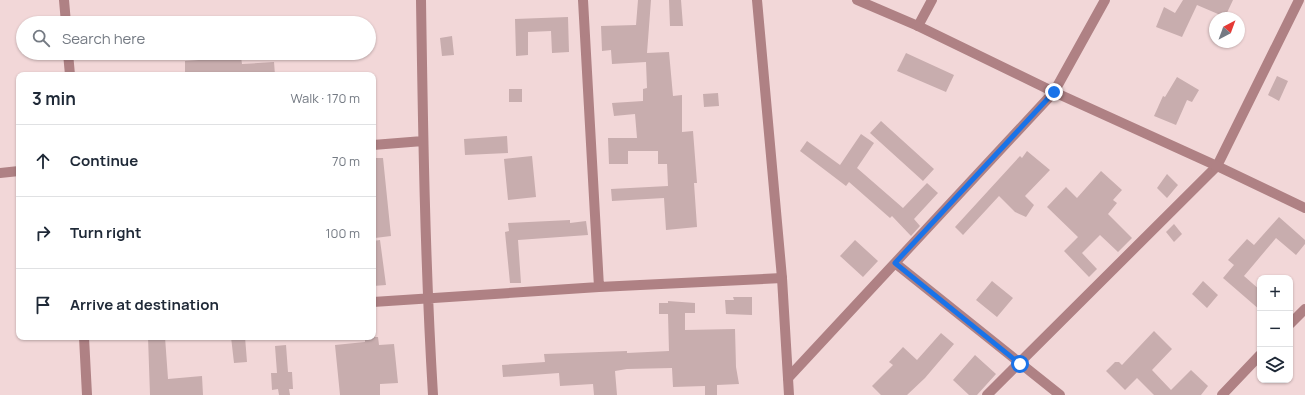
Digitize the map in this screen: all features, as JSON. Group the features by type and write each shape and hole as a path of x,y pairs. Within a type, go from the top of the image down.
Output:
{"street":[{"path":"64,0 65,16"},
{"path":"421,0 423,141 428,299 433,395"},
{"path":"583,0 599,287"},
{"path":"757,0 782,278 789,395"},
{"path":"857,0 918,26 1054,92 1218,166 1305,208"},
{"path":"918,26 932,0"},
{"path":"788,378 1054,92 1105,0"},
{"path":"987,395 1020,364 1218,166 1299,0"},
{"path":"69,60 70,72"},
{"path":"376,145 423,141"},
{"path":"0,172 16,171"},
{"path":"895,263 1060,395"},
{"path":"376,302 599,287 782,278"},
{"path":"1293,321 1305,309"},
{"path":"84,340 87,395"},
{"path":"1222,395 1257,359"}],"building":[{"path":"638,0 651,0 647,53 669,52 673,96 682,95 682,132 693,131 697,183 694,183 697,227 666,230 664,198 612,201 611,189 668,186 667,164 658,164 658,151 628,151 628,164 609,164 608,138 637,138 635,114 614,116 612,103 643,101 643,89 647,88 646,62 612,64 611,50 602,51 601,26 636,25"},
{"path":"669,0 681,0 683,26 670,26"},
{"path":"1183,0 1233,0 1227,12 1213,12 1197,5 1182,37 1156,27 1164,7 1175,13"},
{"path":"568,17 569,52 552,53 551,31 528,32 528,55 516,56 515,19"},
{"path":"452,36 454,55 442,56 440,38"},
{"path":"906,53 954,75 946,92 897,71"},
{"path":"241,60 242,64 274,62 275,72 185,72 185,61"},
{"path":"1277,76 1288,81 1279,101 1268,95"},
{"path":"1177,77 1199,90 1192,102 1187,100 1176,125 1154,116 1163,96 1165,97"},
{"path":"509,89 522,89 522,102 509,102"},
{"path":"718,93 719,106 704,107 703,94"},
{"path":"881,121 934,169 923,181 870,133"},
{"path":"861,134 874,143 857,168 903,208 927,183 938,193 914,219 920,226 911,236 892,216 890,218 849,182 846,186 800,151 807,141 840,165"},
{"path":"507,136 508,153 465,155 464,139"},
{"path":"1027,151 1050,170 1025,196 1034,205 1026,217 1015,212 999,196 963,235 955,227 1020,156 1022,158"},
{"path":"532,156 536,197 508,200 504,159"},
{"path":"376,158 383,158 391,236 376,238"},
{"path":"1101,171 1122,190 1113,200 1117,203 1108,214 1132,238 1118,252 1100,235 1082,253 1097,269 1089,277 1064,251 1078,237 1047,207 1066,187 1077,198"},
{"path":"1167,174 1178,185 1167,198 1157,188"},
{"path":"1279,217 1305,240 1305,244 1296,255 1276,238 1244,276 1257,287 1257,307 1223,278 1234,265 1228,260 1247,239 1254,245"},
{"path":"570,220 570,223 586,221 588,235 518,240 521,283 510,283 505,232 509,231 508,223"},
{"path":"1174,224 1182,234 1174,242 1166,232"},
{"path":"380,240 386,285 376,286 376,241"},
{"path":"855,240 878,261 863,277 840,256"},
{"path":"992,281 1013,298 997,317 976,300"},
{"path":"1203,281 1218,295 1207,308 1192,294"},
{"path":"733,297 752,297 752,315 726,314 725,300 734,300"},
{"path":"668,301 695,303 695,313 685,313 685,330 735,329 736,367 739,384 717,385 717,395 705,395 705,386 673,387 672,368 627,369 615,371 617,395 594,395 593,384 560,386 559,373 503,377 502,365 545,362 544,354 669,351 668,314 659,314 659,303 668,303"},
{"path":"1154,331 1172,349 1152,370 1171,390 1191,370 1208,386 1201,395 1154,395 1137,378 1125,390 1106,371 1115,362 1119,362 1122,365"},
{"path":"941,333 954,344 925,378 907,395 881,395 872,386 893,365 889,362 903,347 917,360"},
{"path":"376,337 378,337 379,345 394,344 398,383 380,384 380,395 340,395 335,345 365,342 365,340 376,340"},
{"path":"148,340 165,340 168,379 202,376 203,395 150,395"},
{"path":"231,340 245,340 247,362 234,363"},
{"path":"286,345 288,372 292,372 293,389 289,389 290,395 279,395 278,389 272,390 271,373 277,373 275,346"},
{"path":"975,355 996,374 977,395 969,395 953,380"}],"route":[{"path":"1020,364 895,263 1054,92"}]}
